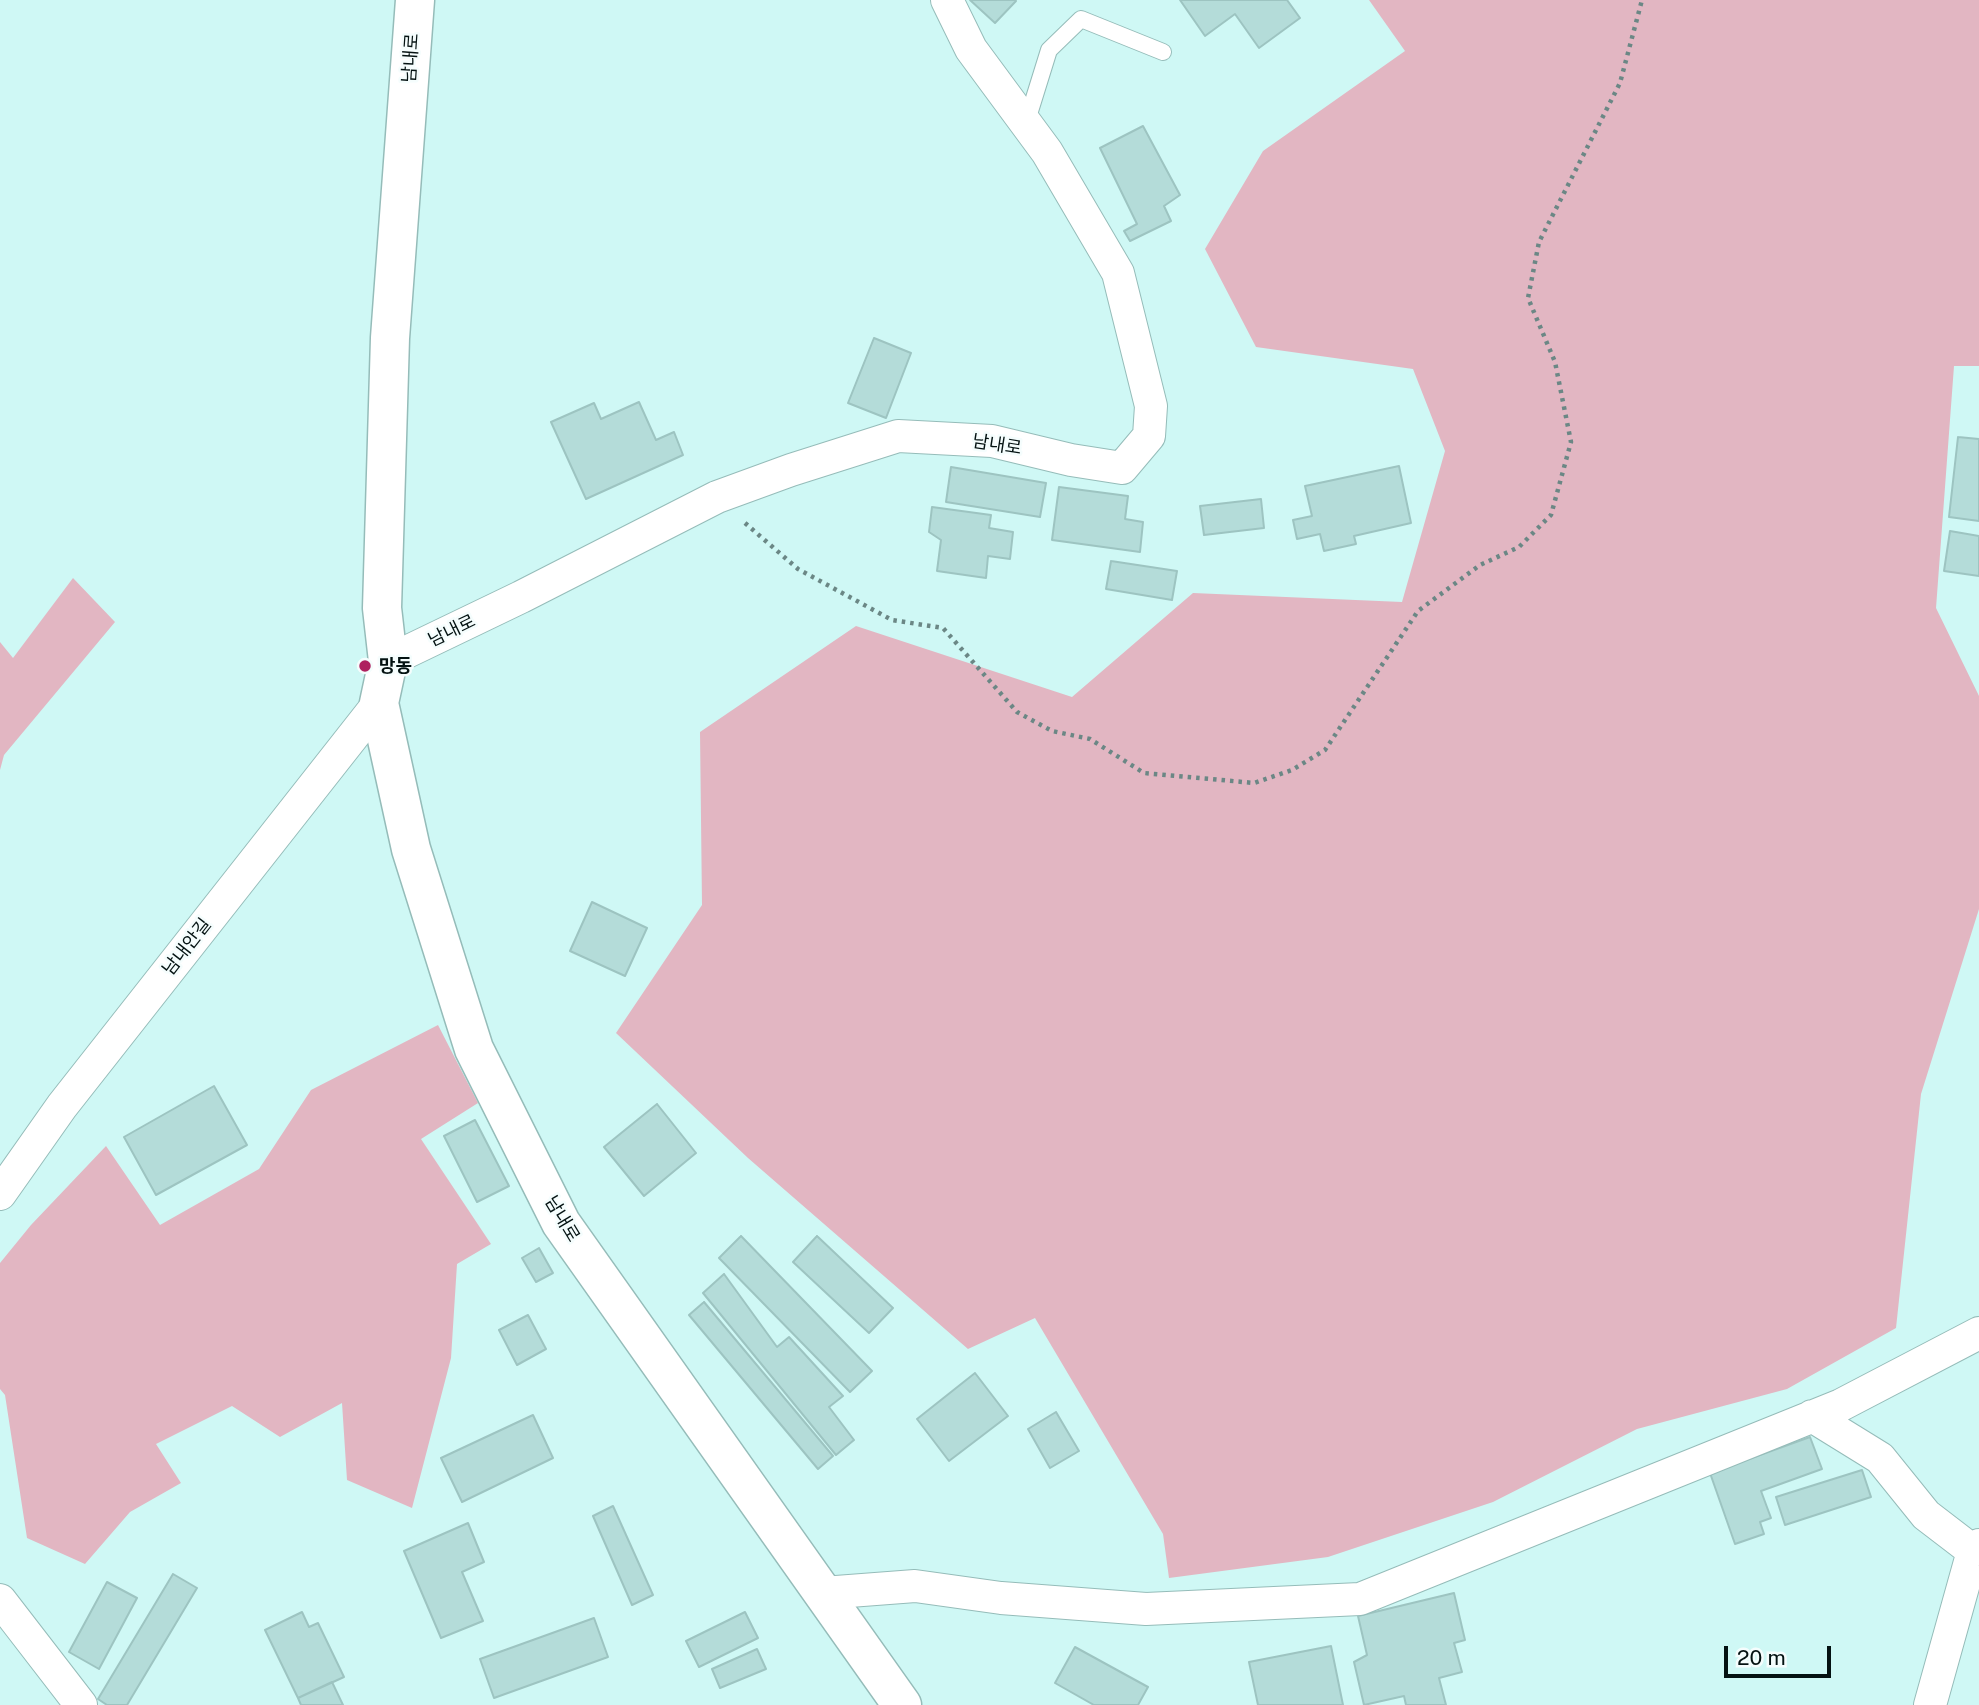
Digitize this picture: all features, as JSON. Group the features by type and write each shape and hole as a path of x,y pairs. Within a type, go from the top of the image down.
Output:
{"street":[{"name":"남내로","path":"415,0 390,338 382,608 388,661 379,703 411,849 474,1049 561,1223 902,1705"},
{"name":"남내로","path":"388,661 522,597 717,498 791,470 898,436 992,441 1072,460 1122,468 1149,436 1151,406 1118,273 1047,152 971,49 947,0"},
{"name":"남내안길","path":"0,1194 62,1106 379,703"},
{"path":"823,1593 915,1586 1001,1598 1146,1609 1360,1599 1841,1405 1979,1333"},
{"path":"1812,1416 1880,1458 1926,1515 1976,1548 1930,1705"},
{"path":"0,1600 81,1705"}],"lane":[{"path":"1026,124 1048,50 1081,19 1163,52"}],"path":[{"path":"717,498 798,569 892,620 943,628 1017,712 1052,731 1090,740 1144,773 1254,783 1292,771 1325,750 1418,611 1480,565 1519,547 1551,515 1571,442 1555,362 1528,298 1539,242 1620,83 1642,0"}],"shaded area":[{"path":"1369,0 1979,0 1979,366 1954,366 1936,608 1979,696 1979,909 1921,1094 1896,1328 1787,1389 1637,1429 1493,1502 1328,1557 1169,1578 1163,1534 1035,1318 968,1349 748,1158 616,1033 702,905 700,732 856,626 1072,697 1193,593 1402,602 1445,451 1413,369 1256,347 1205,249 1263,151 1405,51"},
{"path":"73,578 115,622 4,755 0,770 0,642 13,658"},
{"path":"438,1025 478,1103 421,1139 491,1244 457,1264 451,1358 412,1508 347,1480 342,1403 280,1437 232,1406 156,1444 181,1483 130,1512 85,1564 27,1538 5,1395 0,1389 0,1263 31,1225 106,1146 160,1225 259,1169 311,1090"}],"building":[{"path":"970,0 1015,0 1016,1 995,23"},
{"path":"1180,0 1287,0 1300,18 1259,48 1235,14 1205,36"},
{"path":"1143,126 1180,195 1164,206 1171,221 1130,241 1124,231 1137,224 1100,148"},
{"path":"874,338 911,353 886,418 848,403"},
{"path":"639,402 656,440 674,432 683,455 586,499 551,422 594,403 601,419"},
{"path":"1958,437 1979,439 1979,521 1949,517"},
{"path":"1399,466 1411,523 1354,536 1356,544 1324,551 1320,534 1297,539 1293,520 1312,516 1305,486"},
{"path":"951,467 1046,483 1040,517 946,502"},
{"path":"1059,487 1128,496 1125,519 1143,522 1140,552 1052,540"},
{"path":"1261,499 1264,528 1204,535 1200,506"},
{"path":"932,507 991,515 989,528 1013,532 1010,559 988,556 986,578 937,571 941,540 929,532"},
{"path":"1950,531 1979,536 1979,576 1944,571"},
{"path":"1111,561 1177,571 1172,600 1106,589"},
{"path":"592,902 647,928 625,976 570,951"},
{"path":"214,1086 247,1145 156,1195 124,1137"},
{"path":"657,1104 696,1153 644,1196 604,1147"},
{"path":"475,1120 509,1186 477,1202 444,1136"},
{"path":"741,1236 872,1371 850,1392 719,1258"},
{"path":"817,1236 893,1308 869,1333 793,1262"},
{"path":"539,1248 553,1273 536,1282 522,1258"},
{"path":"724,1274 777,1347 789,1337 843,1396 829,1407 854,1440 836,1455 703,1293"},
{"path":"704,1302 833,1456 818,1469 689,1315"},
{"path":"528,1315 546,1349 517,1365 499,1330"},
{"path":"975,1373 1008,1416 949,1461 917,1419"},
{"path":"1056,1412 1079,1451 1050,1468 1028,1429"},
{"path":"533,1415 553,1458 462,1502 441,1458"},
{"path":"1810,1437 1822,1469 1761,1491 1771,1518 1760,1522 1764,1534 1735,1544 1710,1473"},
{"path":"1862,1470 1871,1497 1785,1525 1776,1497"},
{"path":"613,1506 653,1595 632,1605 593,1516"},
{"path":"468,1523 484,1562 462,1572 483,1621 441,1638 404,1551"},
{"path":"173,1574 197,1588 127,1705 107,1705 98,1699"},
{"path":"107,1582 137,1598 99,1669 69,1652"},
{"path":"1454,1593 1465,1640 1454,1643 1462,1672 1439,1678 1446,1705 1406,1705 1404,1696 1364,1705 1354,1662 1367,1655 1358,1616"},
{"path":"302,1612 309,1627 318,1623 344,1677 298,1698 265,1630"},
{"path":"745,1612 758,1638 699,1667 686,1641"},
{"path":"594,1618 608,1657 494,1698 480,1659"},
{"path":"1331,1646 1343,1705 1258,1705 1249,1662"},
{"path":"1075,1647 1148,1687 1138,1705 1094,1705 1055,1683"},
{"path":"757,1649 766,1669 720,1688 712,1669"},
{"path":"332,1682 343,1705 301,1705 298,1698"}],"place":[{"name":"망동","path":"365,666"}]}
